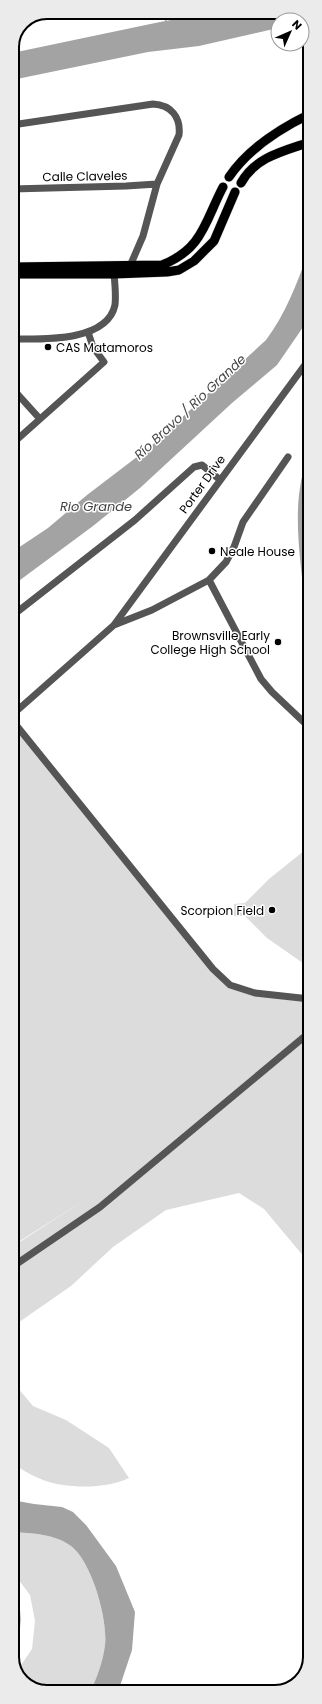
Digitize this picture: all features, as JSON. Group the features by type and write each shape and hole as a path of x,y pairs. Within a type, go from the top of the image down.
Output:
{"main road":[{"path":"229,177 245,157 279,131 303,118"},
{"path":"241,183 258,162 268,156 303,144"},
{"path":"19,273 162,265 191,248 205,228 223,187"},
{"path":"19,267 114,274 167,272 179,270 194,261 214,241 235,192"}],"street":[{"path":"19,124 153,104 162,104 170,108 177,117 180,126 179,135 158,184 139,248 130,266"},
{"name":"Calle Claveles","path":"19,188 158,184"},
{"path":"19,339 76,336 88,332 104,322 115,305 114,274"},
{"path":"19,438 104,362 93,347 88,332"},
{"name":"Porter Drive","path":"114,625 219,479 303,367"},
{"path":"19,396 40,419"},
{"path":"19,706 114,625 152,610 209,580 226,562 234,547 243,522 288,457"},
{"path":"19,611 135,520 194,467 202,465 219,479"},
{"path":"209,580 262,679 272,692 303,721"},
{"path":"19,729 214,969 230,985 256,993 303,998"},
{"path":"19,1261 100,1207 303,1038"}],"shaded area":[{"path":"19,729 230,989 303,1001 303,1256 264,1209 239,1193 166,1210 113,1247 71,1286 19,1322 19,1242 86,1199 19,1242"},
{"name":"Scorpion Field","path":"303,852 303,963 267,938 245,916 234,916 234,904 245,903 269,879"},
{"path":"19,1389 33,1406 66,1420 109,1448 129,1478 120,1482 98,1486 75,1486 52,1483 19,1468"},
{"path":"19,1533 35,1534 58,1539 71,1546 79,1554 92,1578 104,1621 104,1651 93,1685 46,1685 37,1683 27,1677 21,1666 32,1649 35,1621 30,1595 19,1580"}],"water":[{"path":"177,19 270,19 270,30 199,46 148,52 19,79 19,52"},
{"name":"Rio Grande","path":"303,266 303,327 277,365 232,403 140,488 93,526 19,581 19,547 48,528 87,495 150,447 266,340 286,307"},
{"path":"303,473 303,587 298,524 301,480"},
{"path":"19,1501 62,1507 73,1512 86,1525 116,1566 135,1612 132,1650 120,1685 93,1685 104,1651 105,1634 104,1621 97,1592 86,1565 79,1554 65,1542 51,1537 19,1533"}],"place":[{"name":"CAS Matamoros","path":"48,347"},
{"name":"Neale House","path":"212,551"},
{"name":"Brownsville Early College High School","path":"278,642"},
{"name":"Scorpion Field","path":"272,910"}],"water label":[{"name":"Río Bravo / Rio Grande","path":"190,407"}]}
